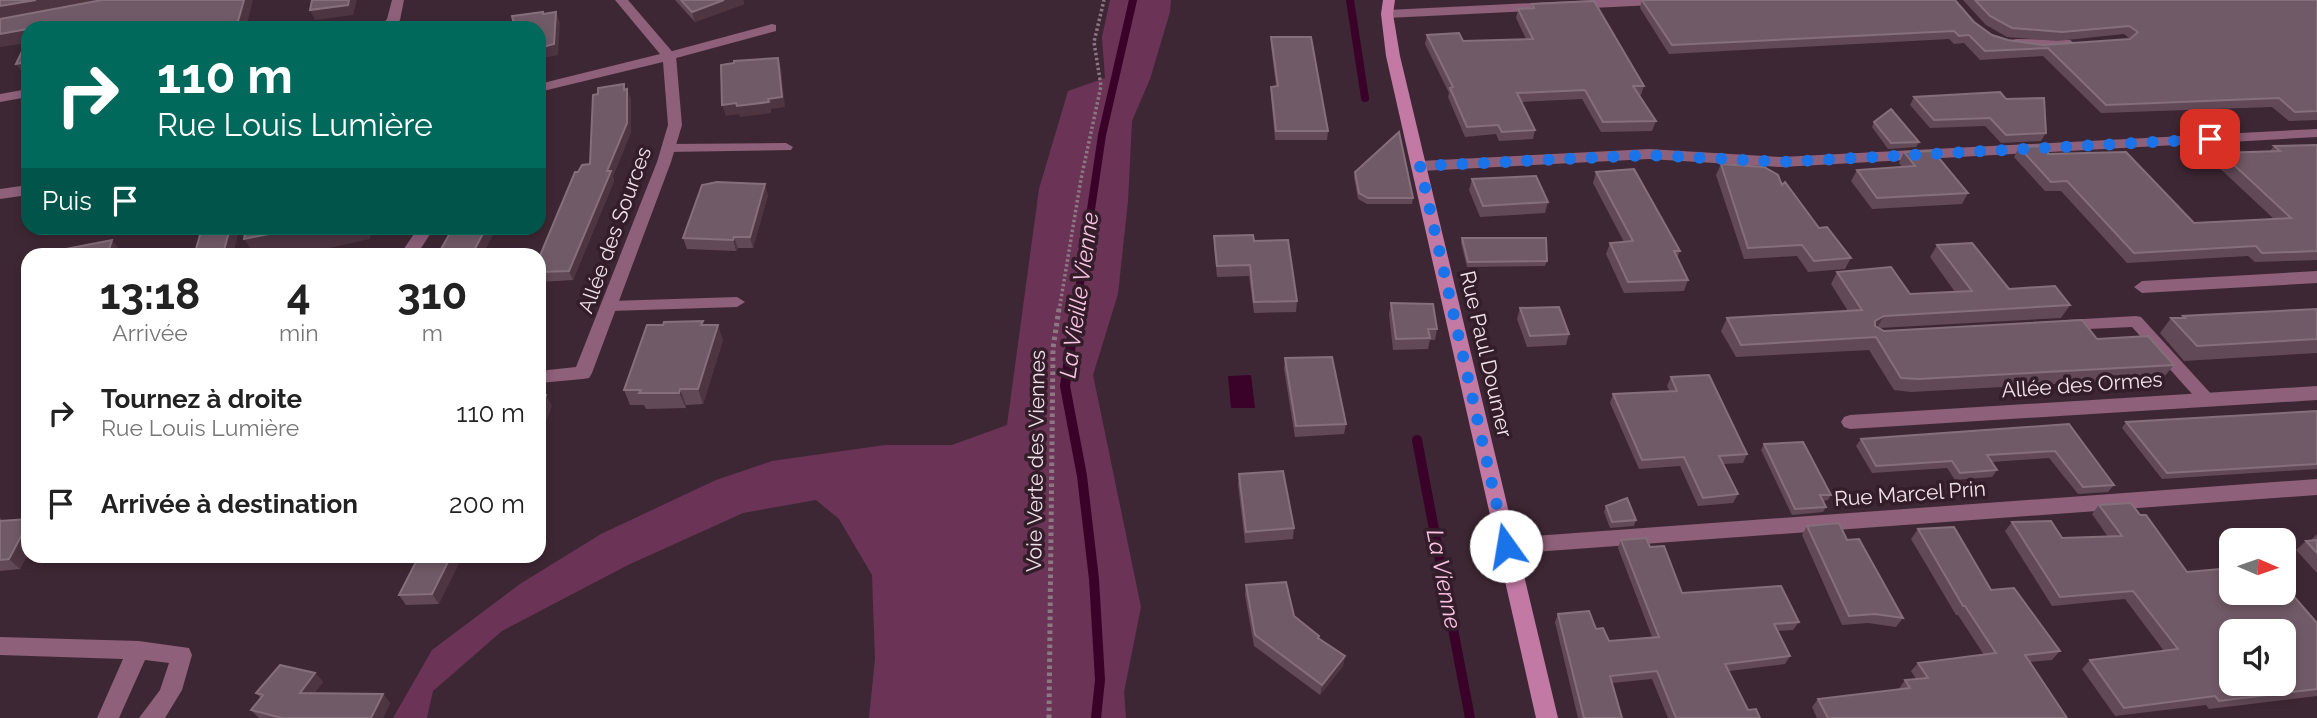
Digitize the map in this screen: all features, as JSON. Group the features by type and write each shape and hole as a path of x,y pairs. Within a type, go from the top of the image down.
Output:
{"street":[{"path":"392,21 398,0"},
{"path":"546,86 669,56 621,0"},
{"path":"1388,7 1675,0"},
{"name":"Rue Paul Doumer","path":"1388,7 1393,56 1547,718"},
{"name":"Allée des Sources","path":"546,376 583,373 610,306 675,125 669,56"},
{"path":"0,99 21,94"},
{"path":"1420,166 1649,155 1782,162 2317,133"},
{"path":"0,194 21,191"},
{"path":"2141,287 2317,277"},
{"name":"Allée des Ormes","path":"1850,422 2317,393"},
{"name":"Rue Marcel Prin","path":"1506,546 2317,488"},
{"path":"0,646 139,650 181,655 177,682 160,709 150,718"},
{"path":"108,718 119,688 139,650"}],"lane":[{"path":"669,56 772,28"},
{"path":"2003,41 2085,43"},
{"path":"668,148 786,147"},
{"path":"610,306 737,302"},
{"path":"2054,326 2136,321 2207,400"}],"path":[{"name":"Voie Verte des Viennes","path":"1049,718 1053,348 1081,179 1101,86 1094,42 1104,0"}],"shaded area":[{"path":"1110,0 1171,0 1170,12 1150,79 1132,121 1128,201 1118,294 1093,375 1141,607 1124,692 1126,718 869,718 875,659 872,575 839,519 816,500 743,513 628,565 502,631 433,691 427,718 393,718 432,650 520,584 601,534 716,480 772,461 885,445 952,445 1007,425 1039,189 1068,91 1105,78 1102,37"},
{"path":"1251,375 1255,408 1231,408 1228,376"}],"building":[{"path":"0,0 36,0 0,6"},
{"path":"102,0 244,0 238,21 21,21 21,30 0,34 0,19"},
{"path":"312,0 349,0 348,5 310,10"},
{"path":"681,0 724,0 692,12"},
{"path":"1642,0 1955,0 1974,22 1992,35 2043,45 2130,39 2138,32 2129,26 2062,32 2012,28 1990,16 1975,0 2317,0 2317,111 2295,112 2279,98 2106,105 2048,48 1985,51 1969,35 1959,36 1954,31 1672,45"},
{"path":"1594,1 1644,86 1633,86 1656,121 1603,122 1585,90 1517,93 1535,130 1502,132 1498,125 1467,127 1450,88 1453,87 1427,35 1459,33 1463,41 1533,39 1518,9 1534,8 1532,4"},
{"path":"556,12 554,44 546,46 546,21 513,21 512,16"},
{"path":"1271,37 1311,37 1328,131 1276,131 1271,87 1278,86"},
{"path":"778,58 782,97 768,99 769,102 722,105 721,65 734,61"},
{"path":"624,84 624,90 627,89 627,123 607,171 611,171 569,271 546,272 546,248 543,248 575,172 578,172 582,165 590,164 593,95 598,94 598,88"},
{"path":"2000,92 2006,99 2044,98 2046,133 2006,135 1990,118 1934,120 1914,97"},
{"path":"1891,109 1919,142 1891,143 1874,122"},
{"path":"1399,132 1413,198 1368,198 1359,193 1355,172"},
{"path":"2317,145 2317,251 2262,253 2256,246 2134,253 2067,181 2051,182 2019,147 2048,146 2048,154 2126,152 2194,223 2291,218 2221,153 2280,151 2274,146"},
{"path":"1933,151 1968,193 1877,198 1857,170 1915,166 1904,152"},
{"path":"1721,164 1764,167 1778,175 1782,185 1785,182 1819,228 1827,227 1851,258 1814,261 1802,245 1748,248"},
{"path":"1634,169 1680,251 1674,251 1688,280 1628,282 1610,243 1633,241 1596,172"},
{"path":"1536,176 1548,202 1483,206 1472,179"},
{"path":"717,182 765,184 750,237 734,237 733,240 683,238 702,185"},
{"path":"200,235 228,235 225,248 196,248"},
{"path":"245,235 264,235 244,239"},
{"path":"449,235 482,235 475,248 442,248"},
{"path":"1253,235 1254,241 1288,240 1297,301 1254,302 1250,265 1217,266 1214,236"},
{"path":"1462,238 1546,238 1547,261 1468,262"},
{"path":"112,240 110,248 70,248"},
{"path":"1972,243 2009,289 2055,286 2070,305 1884,316 1875,321 1875,326 1884,331 2082,320 2097,339 2148,336 2174,365 1901,378 1876,337 1741,345 1727,318 1862,310 1837,272 1891,267 1910,294 1972,291 1937,245"},
{"path":"1391,303 1433,304 1437,329 1428,329 1430,338 1396,339"},
{"path":"1559,307 1569,334 1530,336 1520,308"},
{"path":"2317,309 2317,339 2197,346 2171,318 2185,318 2183,316"},
{"path":"703,321 701,325 718,325 698,389 680,389 679,393 639,393 641,390 624,390 647,325"},
{"path":"1332,357 1346,424 1296,426 1285,358"},
{"path":"1709,375 1747,454 1719,456 1738,494 1703,498 1684,457 1642,460 1613,394 1677,391 1671,377"},
{"path":"2317,411 2317,464 2167,473 2126,422"},
{"path":"2069,424 2114,485 2083,487 2055,451 1987,455 1997,470 1960,473 1952,461 1876,466 1861,439"},
{"path":"1803,442 1831,495 1820,495 1826,507 1795,509 1764,444"},
{"path":"1283,471 1294,528 1246,532 1239,474"},
{"path":"1627,498 1636,520 1612,522 1606,506"},
{"path":"2131,503 2140,515 2146,515 2187,572 2219,569 2219,606 2296,606 2296,599 2317,623 2317,689 2296,692 2296,619 2219,619 2219,696 2260,696 2219,701 2215,696 2124,708 2090,660 2178,649 2133,591 2060,597 2012,522 2051,521 2062,538 2122,536 2099,505"},
{"path":"21,520 21,536 9,559 0,560 0,521"},
{"path":"1839,523 1847,540 1859,539 1903,618 1875,614 1849,616 1807,526"},
{"path":"1954,527 1991,590 2014,588 2060,651 2025,655 2067,718 1828,718 1818,699 1910,688 1905,680 1928,678 1918,663 1996,653 1963,606 1918,529"},
{"path":"1646,538 1650,547 1664,546 1682,593 1781,586 1799,622 1774,624 1790,656 1725,664 1748,710 1756,709 1760,718 1676,718 1657,671 1610,676 1622,718 1584,718 1558,614 1589,611 1596,629 1603,628 1609,641 1659,637 1621,540"},
{"path":"2317,540 2317,553 2306,541"},
{"path":"415,563 448,563 432,594 399,595"},
{"path":"1286,582 1294,616 1319,636 1318,638 1345,656 1322,685 1255,635 1246,585"},
{"path":"280,665 315,673 300,693 383,694 371,718 282,718 251,710 263,695 256,693"}],"waterway":[{"name":"La Vieille Vienne","path":"1076,311 1102,135 1133,0"},
{"name":"La Vienne","path":"1350,0 1365,98"},
{"name":"La Vieille Vienne","path":"1076,309 1065,386 1082,476 1094,579 1100,680 1096,718"},
{"name":"La Vienne","path":"1417,440 1470,718"}],"route":[{"path":"1506,546 1420,166 1649,155 1782,162 2210,139"}]}
